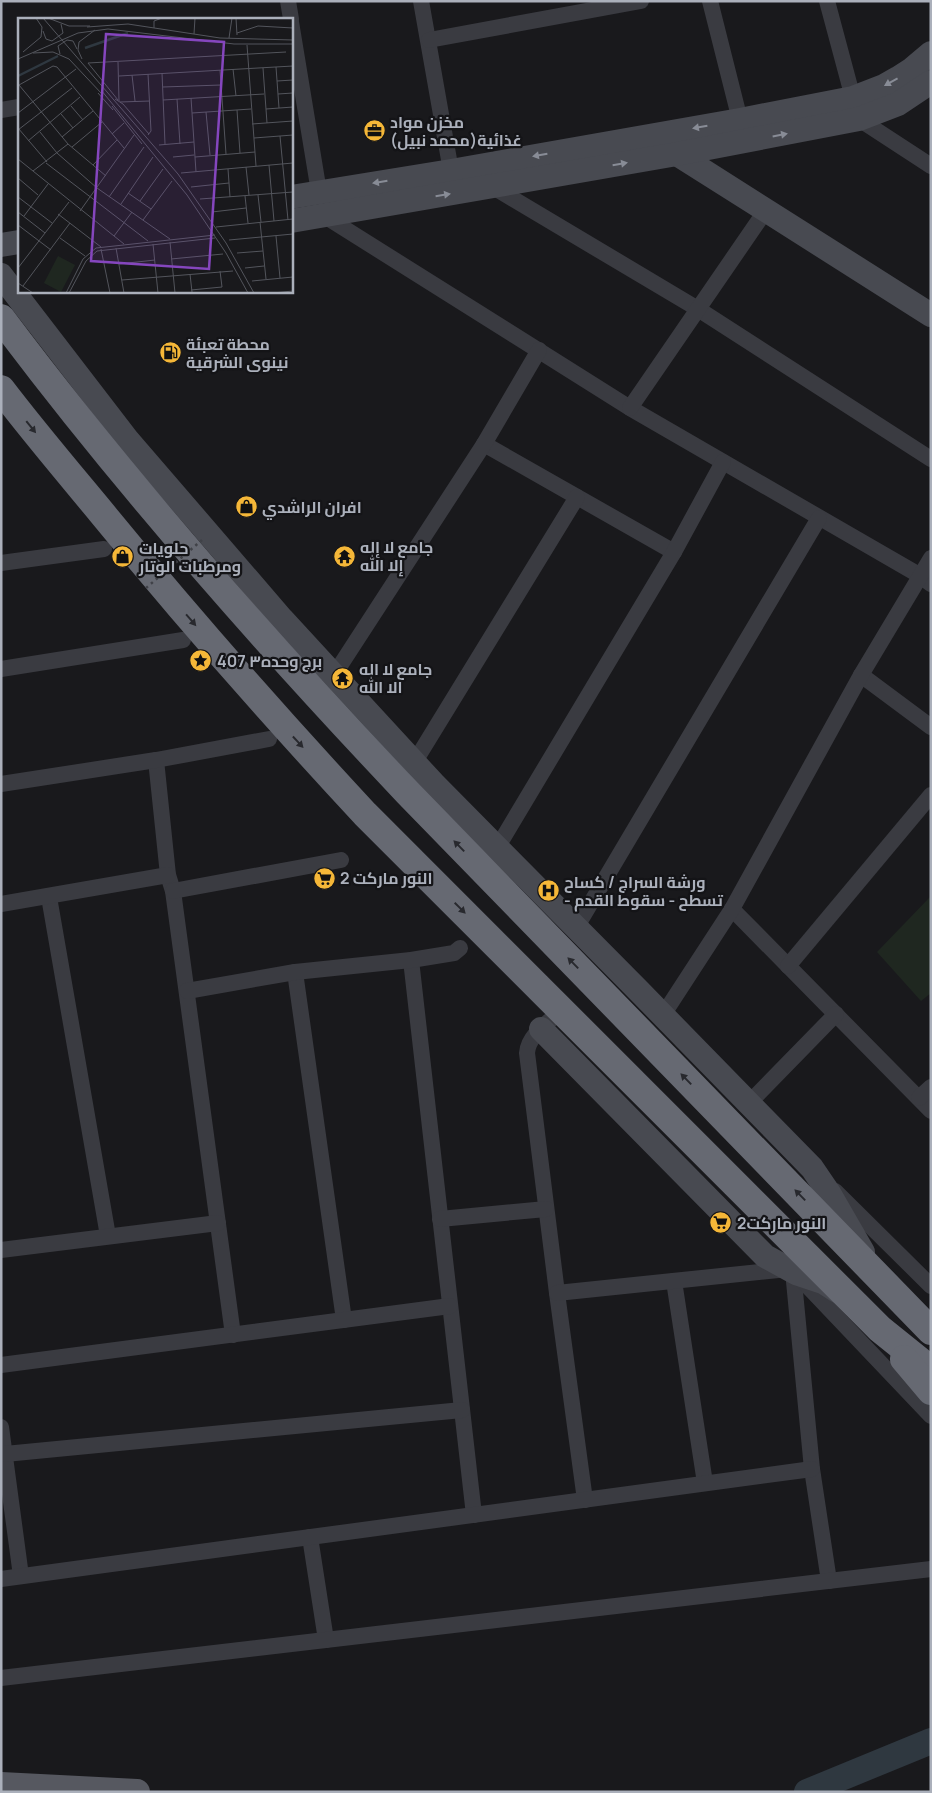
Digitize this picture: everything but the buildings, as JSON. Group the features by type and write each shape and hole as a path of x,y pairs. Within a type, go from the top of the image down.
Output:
{"highway":[{"path":"1,318 57,392 207,572 323,704 408,794 931,1331"},
{"path":"1,389 174,600 338,785 872,1320 931,1370"},
{"path":"174,600 207,572"},
{"path":"897,1295 931,1317"},
{"path":"872,1320 909,1367 931,1391"}],"main road":[{"path":"292,197 451,171 586,159 677,154 856,108 931,53"},
{"path":"292,221 493,187 586,159 740,120 898,104 931,82"},
{"path":"677,154 931,315"},
{"path":"1,245 18,242"},
{"path":"1,270 18,267"},
{"path":"1,275 127,439 282,620 414,763 812,1168 829,1193 868,1261 897,1295"},
{"path":"542,1029 765,1256 791,1270 823,1282 872,1320"},
{"path":"1,1785 137,1792"}],"street":[{"path":"288,1 291,18"},
{"path":"421,1 451,171"},
{"path":"429,40 641,1"},
{"path":"710,1 740,120"},
{"path":"827,1 856,108 931,166"},
{"path":"292,33 294,59 320,192"},
{"path":"1,110 18,107"},
{"path":"493,187 698,309 931,459"},
{"path":"630,408 766,210"},
{"path":"323,215 630,408 925,580"},
{"path":"334,676 484,444 539,350"},
{"path":"484,444 674,552"},
{"path":"497,848 674,552 723,462"},
{"path":"414,763 577,497"},
{"path":"576,928 819,518"},
{"path":"1,563 104,549"},
{"path":"663,1015 732,909 861,674 925,580 931,558"},
{"path":"1,669 183,640"},
{"path":"861,674 931,727"},
{"path":"1,784 156,760 269,739"},
{"path":"156,760 168,875 173,891 187,990 233,1335"},
{"path":"788,966 931,796"},
{"path":"173,891 341,860"},
{"path":"1,904 168,875"},
{"path":"49,897 108,1236"},
{"path":"732,909 931,1111"},
{"path":"187,990 294,972 411,960 454,952 460,948"},
{"path":"411,960 474,1515"},
{"path":"294,972 344,1320"},
{"path":"562,1010 529,1042 527,1053 585,1500"},
{"path":"749,1103 836,1014"},
{"path":"919,1098 931,1087"},
{"path":"812,1168 931,1286"},
{"path":"440,1219 546,1209"},
{"path":"1,1250 218,1223"},
{"path":"557,1293 791,1270"},
{"path":"791,1270 931,1416"},
{"path":"791,1270 812,1469 829,1581"},
{"path":"674,1281 705,1483"},
{"path":"1,1365 450,1306"},
{"path":"5,1454 462,1410"},
{"path":"1,1427 21,1576"},
{"path":"1,1579 812,1469"},
{"path":"310,1537 326,1640"},
{"path":"1,1678 931,1569"}],"path":[{"path":"146,588 202,540"}],"shaded area":[{"path":"931,896 931,993 921,1001 877,952"}],"waterway":[{"path":"807,1792 931,1741"}],"place":[{"name":"مخزن مواد غذائية(محمد نبيل)","path":"374,131"},
{"name":"محطة تعبئة نينوى الشرقية","path":"170,353"},
{"name":"افران الراشدي","path":"246,507"},
{"name":"جامع لا إله إلا الله","path":"344,556"},
{"name":"حلويات ومرطبات الوتار","path":"123,557"},
{"name":"برج وحده٣ 407","path":"201,661"},
{"name":"جامع لا اله الا الله","path":"343,678"},
{"name":"النور ماركت 2","path":"324,878"},
{"name":"ورشة السراج / كساح - تسطح - سقوط القدم","path":"548,891"},
{"name":"النور ماركت2","path":"721,1223"}]}
